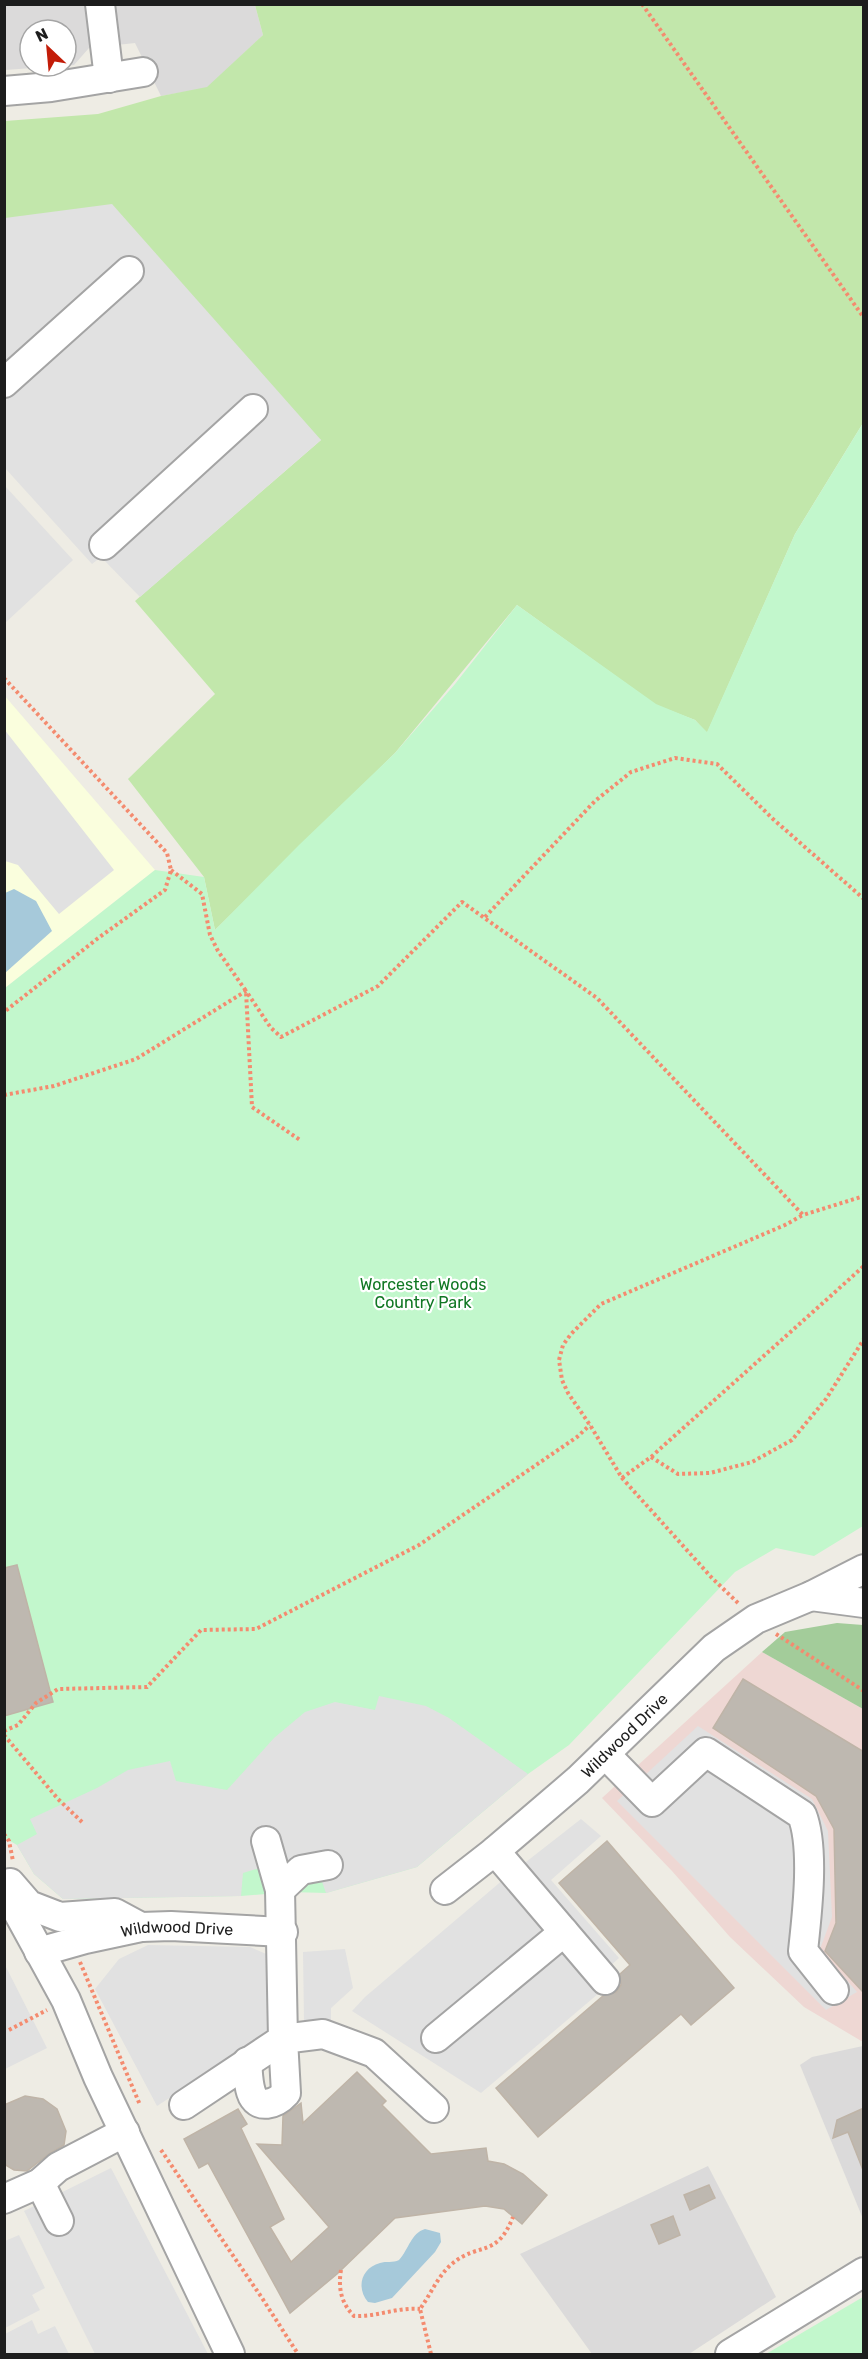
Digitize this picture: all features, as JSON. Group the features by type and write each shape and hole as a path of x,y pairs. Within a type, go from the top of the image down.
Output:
{"street":[{"path":"100,4 108,78"},
{"path":"4,91 51,87 143,72"},
{"path":"8,371 129,271"},
{"path":"104,545 253,409"},
{"name":"Wildwood Drive","path":"445,1890 495,1851 605,1754 714,1648 756,1619 810,1596 864,1569"},
{"path":"810,1596 864,1603"},
{"path":"605,1754 652,1802 706,1752 802,1815 807,1829 808,1847 808,1905 803,1951 834,1990"},
{"path":"247,2062 251,2093 256,2102 264,2105 275,2103 286,2093 280,1890 266,1841"},
{"path":"495,1851 605,1980"},
{"path":"280,1890 301,1870 328,1865"},
{"path":"4,1877 29,1905 60,1917 115,1913 141,1927"},
{"path":"4,1887 66,2000 98,2077 230,2355"},
{"name":"Wildwood Drive","path":"39,1952 141,1927 171,1926 283,1932"},
{"path":"436,2037 564,1932"},
{"path":"183,2105 283,2039 323,2034 374,2053 434,2108"},
{"path":"4,2199 40,2183 58,2168 125,2132"},
{"path":"40,2183 59,2221"},
{"path":"730,2355 864,2272"}],"path":[{"path":"642,4 864,318"},
{"path":"4,678 167,853 171,870 165,890 97,939 4,1012"},
{"path":"485,917 595,801 632,772 675,758 717,764 773,819 864,899"},
{"path":"171,870 202,894 210,935 218,951 271,1028 281,1037 378,986 462,902 597,998 803,1215"},
{"path":"4,1095 54,1086 136,1059 246,991"},
{"path":"246,991 252,1107 300,1140"},
{"path":"864,1196 803,1215 785,1225 601,1304 571,1334 563,1345 559,1360 565,1386 622,1478 712,1578 756,1619 797,1649 864,1691"},
{"path":"622,1478 651,1457 864,1266"},
{"path":"651,1457 678,1474 710,1473 752,1462 783,1446 792,1440 826,1399 864,1339"},
{"path":"4,1731 18,1725 36,1703 58,1689 147,1687 201,1630 256,1629 419,1545 577,1437 590,1425"},
{"path":"4,1735 58,1798 82,1822"},
{"path":"72,1944 141,2109"},
{"path":"9,2030 66,2000"},
{"path":"155,2142 262,2298 298,2355"},
{"path":"431,2355 420,2309 438,2279 450,2265 458,2259 498,2243 508,2231 513,2217"},
{"path":"341,2270 340,2293 354,2316 401,2308 420,2309"}],"shaded area":[{"path":"5,5 255,5 263,35 207,88 161,96 135,43 89,48 78,60 78,18 18,18 18,69 5,70"},
{"path":"112,204 321,440 140,597 101,557 92,564 5,468 5,218"},
{"path":"5,486 73,560 5,623"},
{"path":"4,695 155,870 5,988 4,988"},
{"path":"4,729 114,870 59,914 18,865 5,861"},
{"path":"762,1652 863,1709 863,2042 804,2007 730,1937 672,1871 602,1798"},
{"path":"379,1696 426,1706 449,1718 528,1774 417,1867 326,1893 320,1876 263,1867 243,1873 241,1896 63,1899 34,1874 17,1845 37,1834 30,1819 97,1788 128,1770 170,1761 176,1781 227,1790 274,1738 305,1712 335,1702 375,1710"},
{"path":"698,1726 812,1799 828,1831 832,1917 820,1949 857,1992 826,2010 617,1801"},
{"path":"581,1819 601,1836 551,1880 619,1958 597,1978 605,1988 481,2093 352,2011 365,1997 504,1879"},
{"path":"148,1945 250,1947 271,1956 271,2032 157,2106 95,1989 119,1959"},
{"path":"345,1949 353,1988 331,2008 331,2022 304,2021 303,1952"},
{"path":"4,1963 47,2048 5,2069 4,2069"},
{"path":"863,2046 863,2219 800,2065 812,2057"},
{"path":"708,2166 776,2297 689,2354 592,2354 520,2254"},
{"path":"111,2168 208,2354 95,2354 24,2211"},
{"path":"19,2235 45,2288 32,2295 40,2310 5,2328 5,2241"},
{"path":"32,2320 38,2334 55,2326 69,2354 5,2354 5,2334"}],"green space":[{"path":"255,5 863,5 863,423 795,534 707,733 695,720 656,705 517,605 395,753 215,930 204,877 128,779 215,694 135,601 321,440 5,218 5,121 98,114 161,96 207,87 263,35"},
{"name":"Worcester Woods Country Park","path":"863,423 863,1526 814,1556 776,1548 735,1572 569,1745 528,1774 417,1867 326,1893 290,1892 241,1896 63,1899 34,1874 17,1845 5,1838 5,988 155,870 204,877 215,930 395,753 455,684 517,605 656,704 695,720 707,732 795,534"},
{"path":"837,1623 863,1625 863,1709 762,1652 785,1632"},
{"path":"863,2297 863,2354 766,2354"}],"water":[{"path":"14,889 36,901 52,931 5,973 5,893"},
{"path":"425,2229 440,2233 441,2242 435,2252 392,2298 375,2303 368,2302 362,2291 362,2279 368,2269 382,2262 399,2260 416,2234"}],"building":[{"path":"17,1565 53,1702 4,1716 4,1568"},
{"path":"743,1679 864,1752 864,1993 825,1951 836,1923 834,1829 816,1796 713,1728"},
{"path":"607,1841 734,1988 691,2025 681,2014 538,2137 496,2088 603,1996 616,1992 621,1985 620,1974 630,1965 559,1883"},
{"path":"357,2072 386,2101 382,2105 431,2154 486,2148 488,2161 504,2164 523,2174 547,2195 522,2224 504,2209 485,2206 395,2218 337,2274 290,2313 208,2163 199,2168 184,2139 238,2109 247,2124 241,2128 284,2219 270,2227 291,2262 329,2227 257,2144 282,2145 283,2116 301,2103 303,2123"},
{"path":"25,2096 43,2099 57,2109 66,2131 64,2145 27,2171 14,2170 4,2164 4,2105"},
{"path":"864,2108 863,2170 848,2132 833,2138 837,2120"},
{"path":"709,2185 715,2198 690,2210 684,2195"},
{"path":"673,2216 680,2235 659,2244 651,2225"}]}
